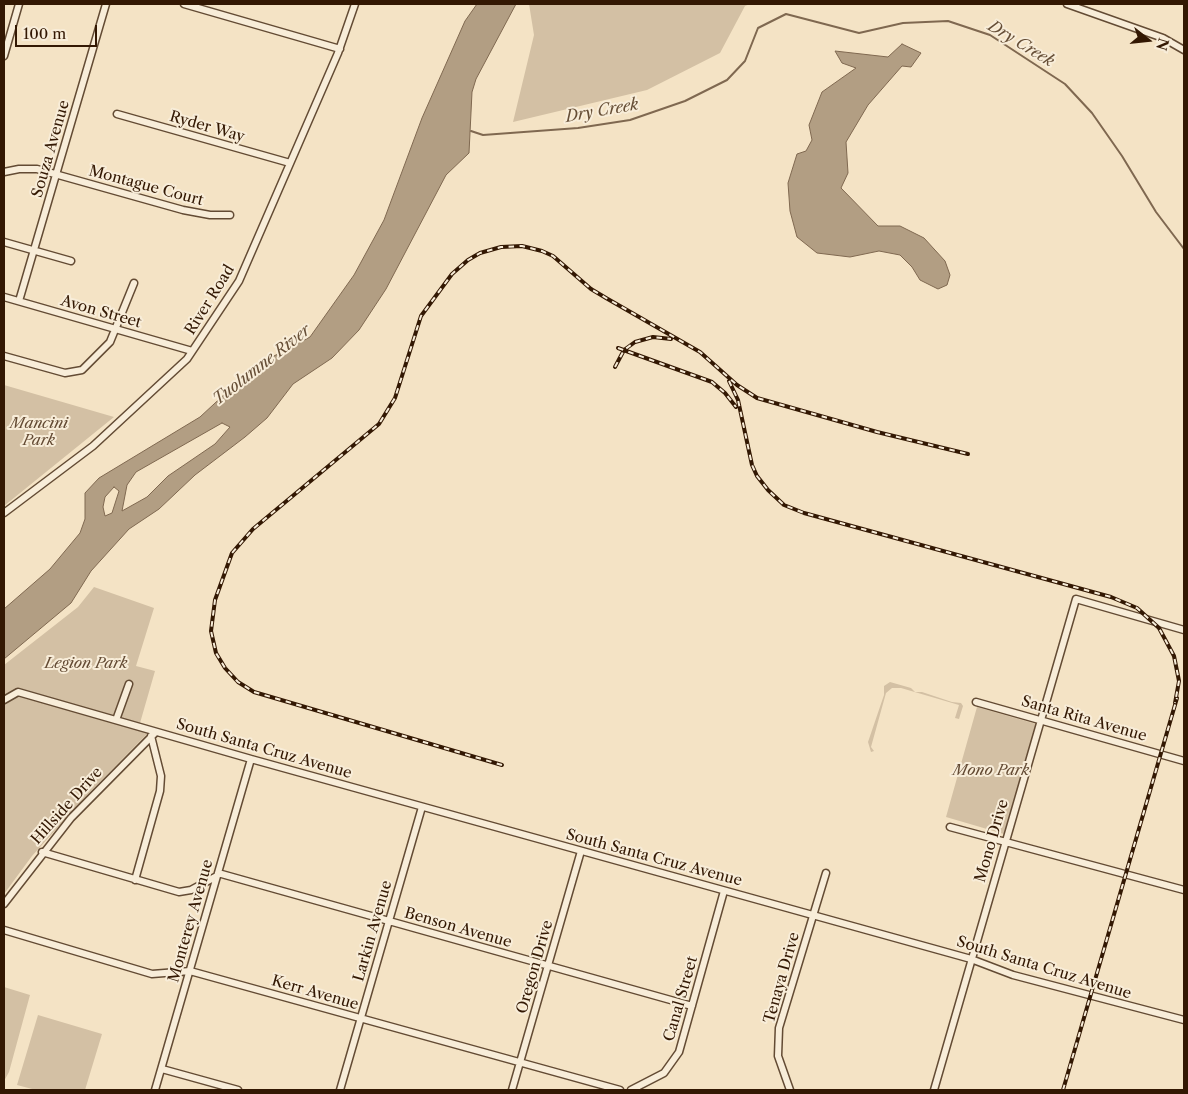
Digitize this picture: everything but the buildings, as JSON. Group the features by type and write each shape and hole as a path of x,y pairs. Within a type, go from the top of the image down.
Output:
{"street":[{"path":"4,56 19,4"},
{"name":"Souza Avenue","path":"19,301 106,4"},
{"path":"184,4 340,49"},
{"name":"River Road","path":"4,513 93,446 187,359 239,281 340,49 355,4"},
{"path":"1067,4 1078,6 1163,38 1184,50"},
{"name":"Ryder Way","path":"117,114 290,163"},
{"name":"Montague Court","path":"4,172 27,168 183,210 210,215 230,216"},
{"path":"4,242 71,261"},
{"path":"4,356 65,373 76,372 86,368 106,348 134,282"},
{"name":"Avon Street","path":"4,297 192,351"},
{"name":"Mono Drive","path":"934,1090 1076,599 1184,630"},
{"path":"116,720 129,684"},
{"name":"South Santa Cruz Avenue","path":"4,700 18,692 116,720 154,734 971,959 1013,975 1158,1015 1184,1020"},
{"name":"Santa Rita Avenue","path":"976,702 1184,761"},
{"path":"135,880 160,791 161,776 154,734"},
{"name":"Hillside Drive","path":"4,904 42,852 98,788 154,734"},
{"name":"Monterey Avenue","path":"155,1090 251,760"},
{"name":"Larkin Avenue","path":"340,1090 422,807"},
{"path":"950,828 1184,890"},
{"name":"Oregon Drive","path":"512,1090 581,851"},
{"path":"42,852 135,880 184,892 218,874"},
{"name":"Tenaya Drive","path":"790,1090 779,1063 778,1038 826,873"},
{"name":"Benson Avenue","path":"218,874 692,1006"},
{"name":"Canal Street","path":"631,1090 664,1073 679,1052 724,890"},
{"name":"Kerr Avenue","path":"4,930 152,974 190,971 620,1090"},
{"path":"162,1069 238,1090"}],"green space":[{"path":"529,4 750,4 745,6 720,53 647,90 513,122 534,35"},
{"name":"Mancini Park","path":"4,385 114,417 4,506"},
{"name":"Legion Park","path":"94,587 154,608 136,666 155,671 138,730 148,733 89,793 32,856 4,894 4,665 78,607"},
{"path":"890,682 911,688 915,692 922,692 961,703 963,706 959,719 955,718 959,705 901,688 892,688 886,693 871,747 874,751 871,752 868,742 884,695 884,686"},
{"name":"Mono Park","path":"977,707 1036,724 1004,834 946,817"},
{"path":"4,987 30,995 9,1072 4,1081"},
{"path":"38,1015 102,1034 85,1090 36,1090 17,1085"}],"water":[{"name":"Tuolumne River","path":"477,4 516,4 476,79 472,92 469,153 446,175 386,289 359,330 332,358 293,384 267,418 195,475 159,509 129,529 91,571 71,603 4,659 4,609 50,569 80,533 85,519 85,493 99,478 200,417 255,366 310,337 354,275 384,220 422,118 465,21","holes":["222,423 230,427 215,444 168,476 147,497 122,511 127,485 136,472","114,487 119,491 112,513 105,516 103,507 105,497"]},
{"path":"902,44 921,53 911,67 902,66 868,105 846,142 848,173 841,188 878,226 900,226 924,238 945,261 950,275 947,285 938,289 920,280 912,267 900,255 879,251 850,257 817,253 797,237 790,211 788,183 797,154 806,151 812,140 809,125 822,92 856,68 842,63 835,51 888,57"}],"waterway":[{"name":"Dry Creek","path":"471,131 483,135 578,128 630,120 685,101 727,80 745,61 758,28 786,14 859,33 903,23 948,21 990,35 1065,84 1092,113 1122,156 1156,212 1184,249"}],"railway":[{"path":"502,765 254,692 238,682 225,668 216,653 211,631 215,600 232,553 253,529 379,424 395,398 421,316 452,274 468,260 480,253 501,247 522,246 542,251 553,256 591,289 700,352 737,385 757,398 877,432 968,454"},
{"path":"615,367 624,350 635,342 653,337 671,339"},
{"path":"618,348 712,382 725,393 736,407"},
{"path":"729,381 738,400 752,465 757,476 768,490 784,505 804,513 1111,597 1137,608 1159,628 1174,656 1179,681 1175,703"},
{"path":"1063,1090 1177,698"}]}
